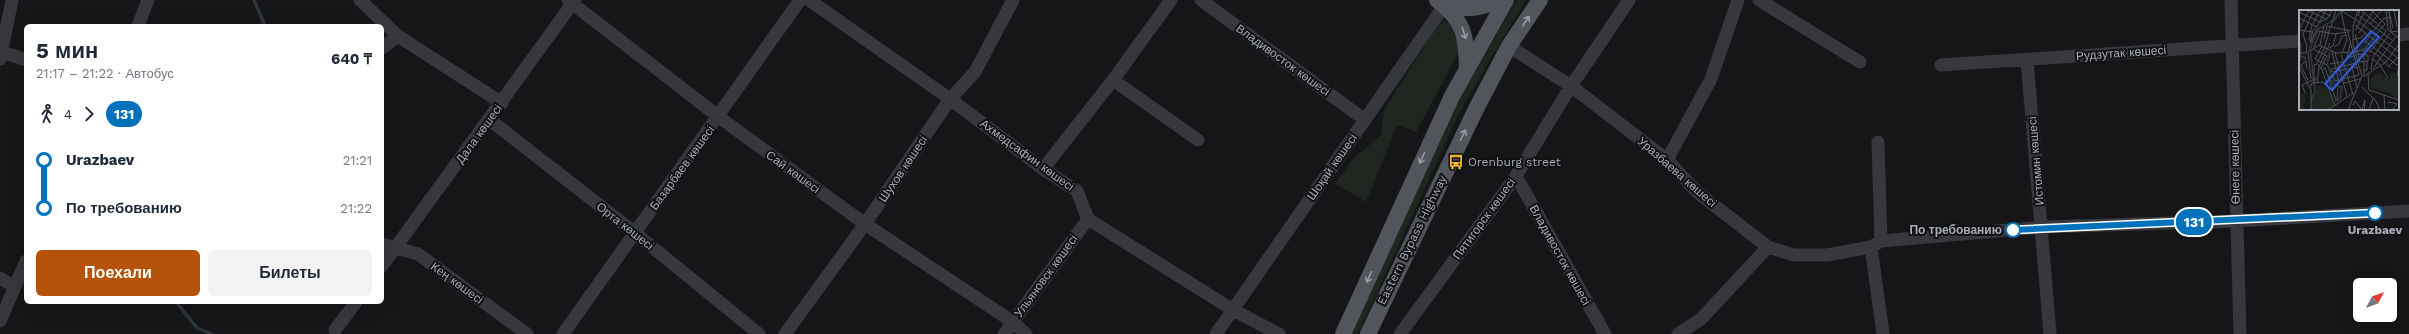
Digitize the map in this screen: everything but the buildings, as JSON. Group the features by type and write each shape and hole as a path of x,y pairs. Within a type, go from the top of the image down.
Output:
{"main road":[{"path":"1443,2 1461,10 1476,10 1504,0"},
{"name":"Eastern Bypass Highway","path":"1343,334 1420,163 1467,69 1504,0"},
{"name":"Eastern Bypass Highway","path":"1368,334 1472,116 1509,46 1540,0"},
{"path":"1443,2 1461,23 1466,40 1467,69"}],"street":[{"path":"12,0 1,56 24,60"},
{"path":"139,24 148,0"},
{"path":"360,0 398,36 502,103"},
{"name":"Базарбаев көшесі","path":"563,334 719,117 800,0"},
{"name":"Ахмедсафин көшесі","path":"809,0 950,99 1043,169 1077,191 1088,219"},
{"name":"Шухов көшесі","path":"785,334 865,224 950,99 975,72 1013,0"},
{"path":"1043,169 1113,80 1171,0"},
{"name":"Владивосток көшесі","path":"1201,0 1365,120"},
{"name":"Пятигорск көшесі","path":"1400,334 1516,176 1571,86 1629,0"},
{"path":"1667,160 1711,80 1738,0"},
{"path":"1759,0 1860,62"},
{"name":"Өнеге көшесі","path":"2231,0 2240,334"},
{"name":"Сай көшесі","path":"572,1 719,117 865,224 1013,322 1026,334"},
{"name":"Дала көшесі","path":"384,263 490,120 572,1"},
{"name":"Шоқай көшесі","path":"1216,334 1365,120 1443,2"},
{"path":"2399,35 2409,34"},
{"path":"384,46 398,36"},
{"name":"Рудзутак көшесі","path":"1942,65 2299,41"},
{"name":"Уразбаева көшесі","path":"1509,46 1571,86 1667,160 1696,192 1768,247 1794,254 1827,255 1876,244 2042,227 2236,221 2409,211"},
{"name":"Истомин көшесі","path":"2027,60 2050,334"},
{"path":"1113,80 1198,140"},
{"name":"Орта көшесі","path":"490,120 635,233 759,334"},
{"path":"1878,142 1876,244 1883,334"},
{"name":"Владивосток көшесі","path":"1516,176 1605,334"},
{"path":"1088,219 1233,310 1279,334"},
{"name":"Ульяновск көшесі","path":"1004,334 1088,219"},
{"name":"Кең көшесі","path":"384,244 418,254 527,334"},
{"path":"1678,334 1701,319 1768,247"},
{"path":"0,321 24,266"},
{"path":"0,278 15,287"},
{"path":"335,330 354,304"}],"shaded area":[{"path":"1517,0 1526,0 1462,107 1358,334 1349,334 1456,104"},
{"path":"1445,21 1455,25 1462,46 1416,132 1397,125 1366,202 1335,184 1352,160 1381,135 1384,110 1438,25"}],"waterway":[{"path":"254,0 264,24"},
{"path":"178,304 197,328 212,334"}],"bus line":[{"name":"131","path":"2013,230 2042,227 2236,221 2375,213"}],"place":[{"name":"Orenburg street","path":"1456,162"},
{"name":"Urazbaev","path":"2375,213"},
{"name":"По требованию","path":"2013,230"}]}
